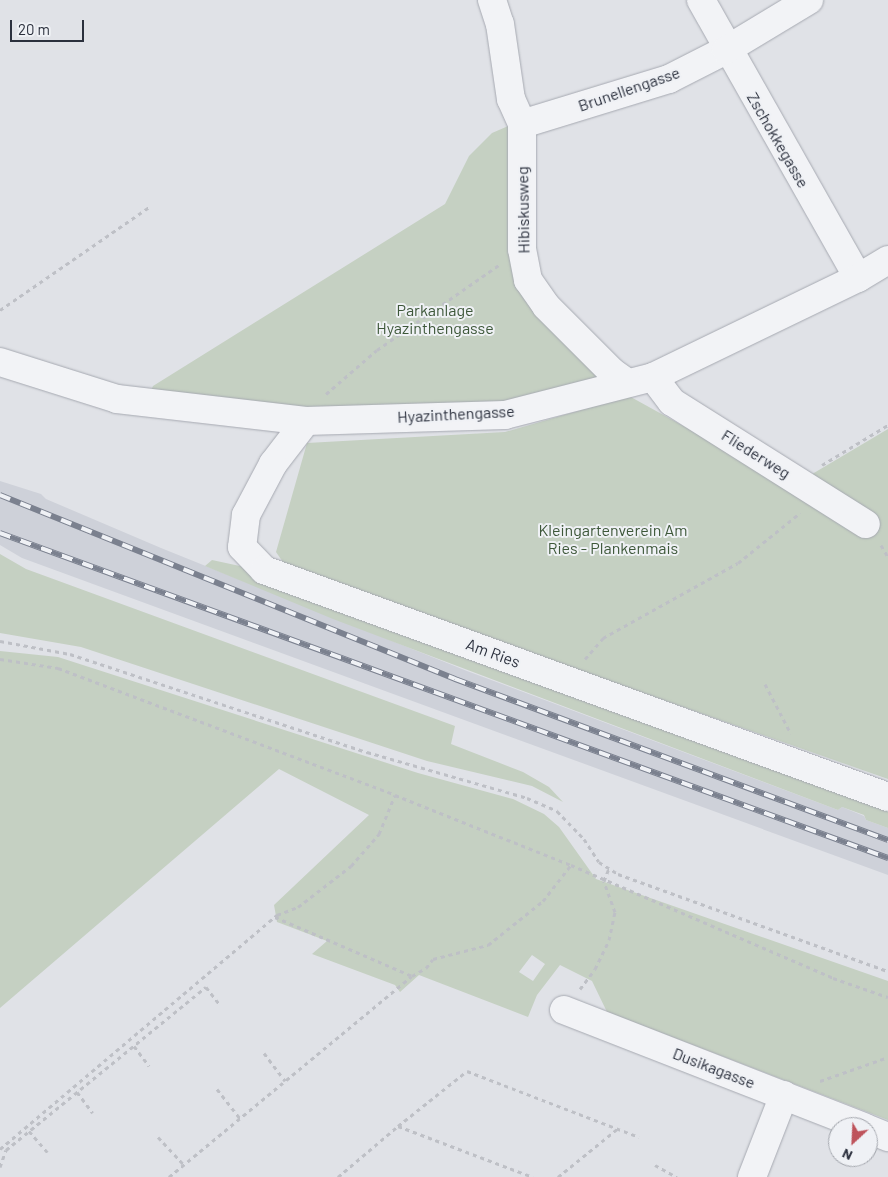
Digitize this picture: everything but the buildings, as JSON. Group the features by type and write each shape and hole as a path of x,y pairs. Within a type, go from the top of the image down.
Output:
{"street":[{"name":"Hibiskusweg","path":"492,0 500,24 512,99 522,124 522,249 528,280 546,306 612,372 641,380"},
{"name":"Zschokkegasse","path":"701,0 726,50 858,278"},
{"name":"Brunellengasse","path":"522,124 669,79 726,50 809,0"},
{"name":"Hyazinthengasse","path":"0,362 116,399 306,421 505,415 641,380 858,278 888,260"},
{"name":"Fliederweg","path":"641,380 672,402 798,480 874,534"},
{"name":"Am Ries","path":"306,421 273,464 246,515 242,547 264,570 888,797"},
{"name":"Dusikagasse","path":"564,1010 839,1117"},
{"path":"752,1177 784,1095"}],"path":[{"path":"0,310 151,206"},
{"path":"306,421 317,402 377,350 522,249"},
{"path":"567,680 603,638 738,564 800,516 798,480 888,425"},
{"path":"874,534 888,557"},
{"path":"0,641 70,654 430,772 527,798 557,811 584,839 599,862 609,868 888,972"},
{"path":"0,659 58,668 395,795 570,865 833,978 888,997"},
{"path":"765,684 791,732 783,759"},
{"path":"0,1149 275,918 298,907 351,866 379,834 395,795"},
{"path":"169,1177 412,976 426,968 433,959 488,944 543,901 570,865"},
{"path":"564,1010 595,969 609,940 615,912 604,881 609,868"},
{"path":"275,918 412,976"},
{"path":"200,980 220,1005"},
{"path":"0,1167 6,1150 206,987"},
{"path":"134,1046 149,1066"},
{"path":"264,1053 285,1081"},
{"path":"812,1083 888,1057"},
{"path":"338,1177 467,1071 639,1137"},
{"path":"217,1089 240,1118"},
{"path":"77,1092 93,1113"},
{"path":"398,1126 533,1177"},
{"path":"558,1177 618,1129"},
{"path":"29,1131 47,1152"},
{"path":"158,1137 184,1165"},
{"path":"655,1165 677,1177"}],"shaded area":[{"path":"0,481 41,494 46,499 161,548 467,671 838,810 842,807 864,816 866,820 888,828 888,875 22,558 0,545"}],"green space":[{"name":"Parkanlage Hyazinthengasse","path":"513,124 508,240 602,381 463,410 376,414 149,395 153,386 445,204 469,156 492,133"},
{"name":"Kleingartenverein Am Ries - Plankenmais","path":"629,396 792,486 888,429 888,779 287,568 276,552 307,443 505,432"},
{"path":"0,554 26,569 455,726 451,744 523,772 549,787 563,802 532,786 427,761 81,647 0,633"},
{"path":"212,560 249,568 888,803 888,828 866,820 864,815 842,807 838,810 333,619 205,566"},
{"path":"0,651 58,657 418,773 513,799 544,814 559,827 596,879 888,981 888,1120 607,1012 592,981 560,965 537,995 528,1017 419,975 400,992 395,985 312,954 327,941 277,922 274,905 369,815 279,769 0,1008","holes":["532,955 545,964 533,981 519,972"]}],"railway":[{"path":"0,495 455,679 888,840"},
{"path":"0,533 888,858"}]}
